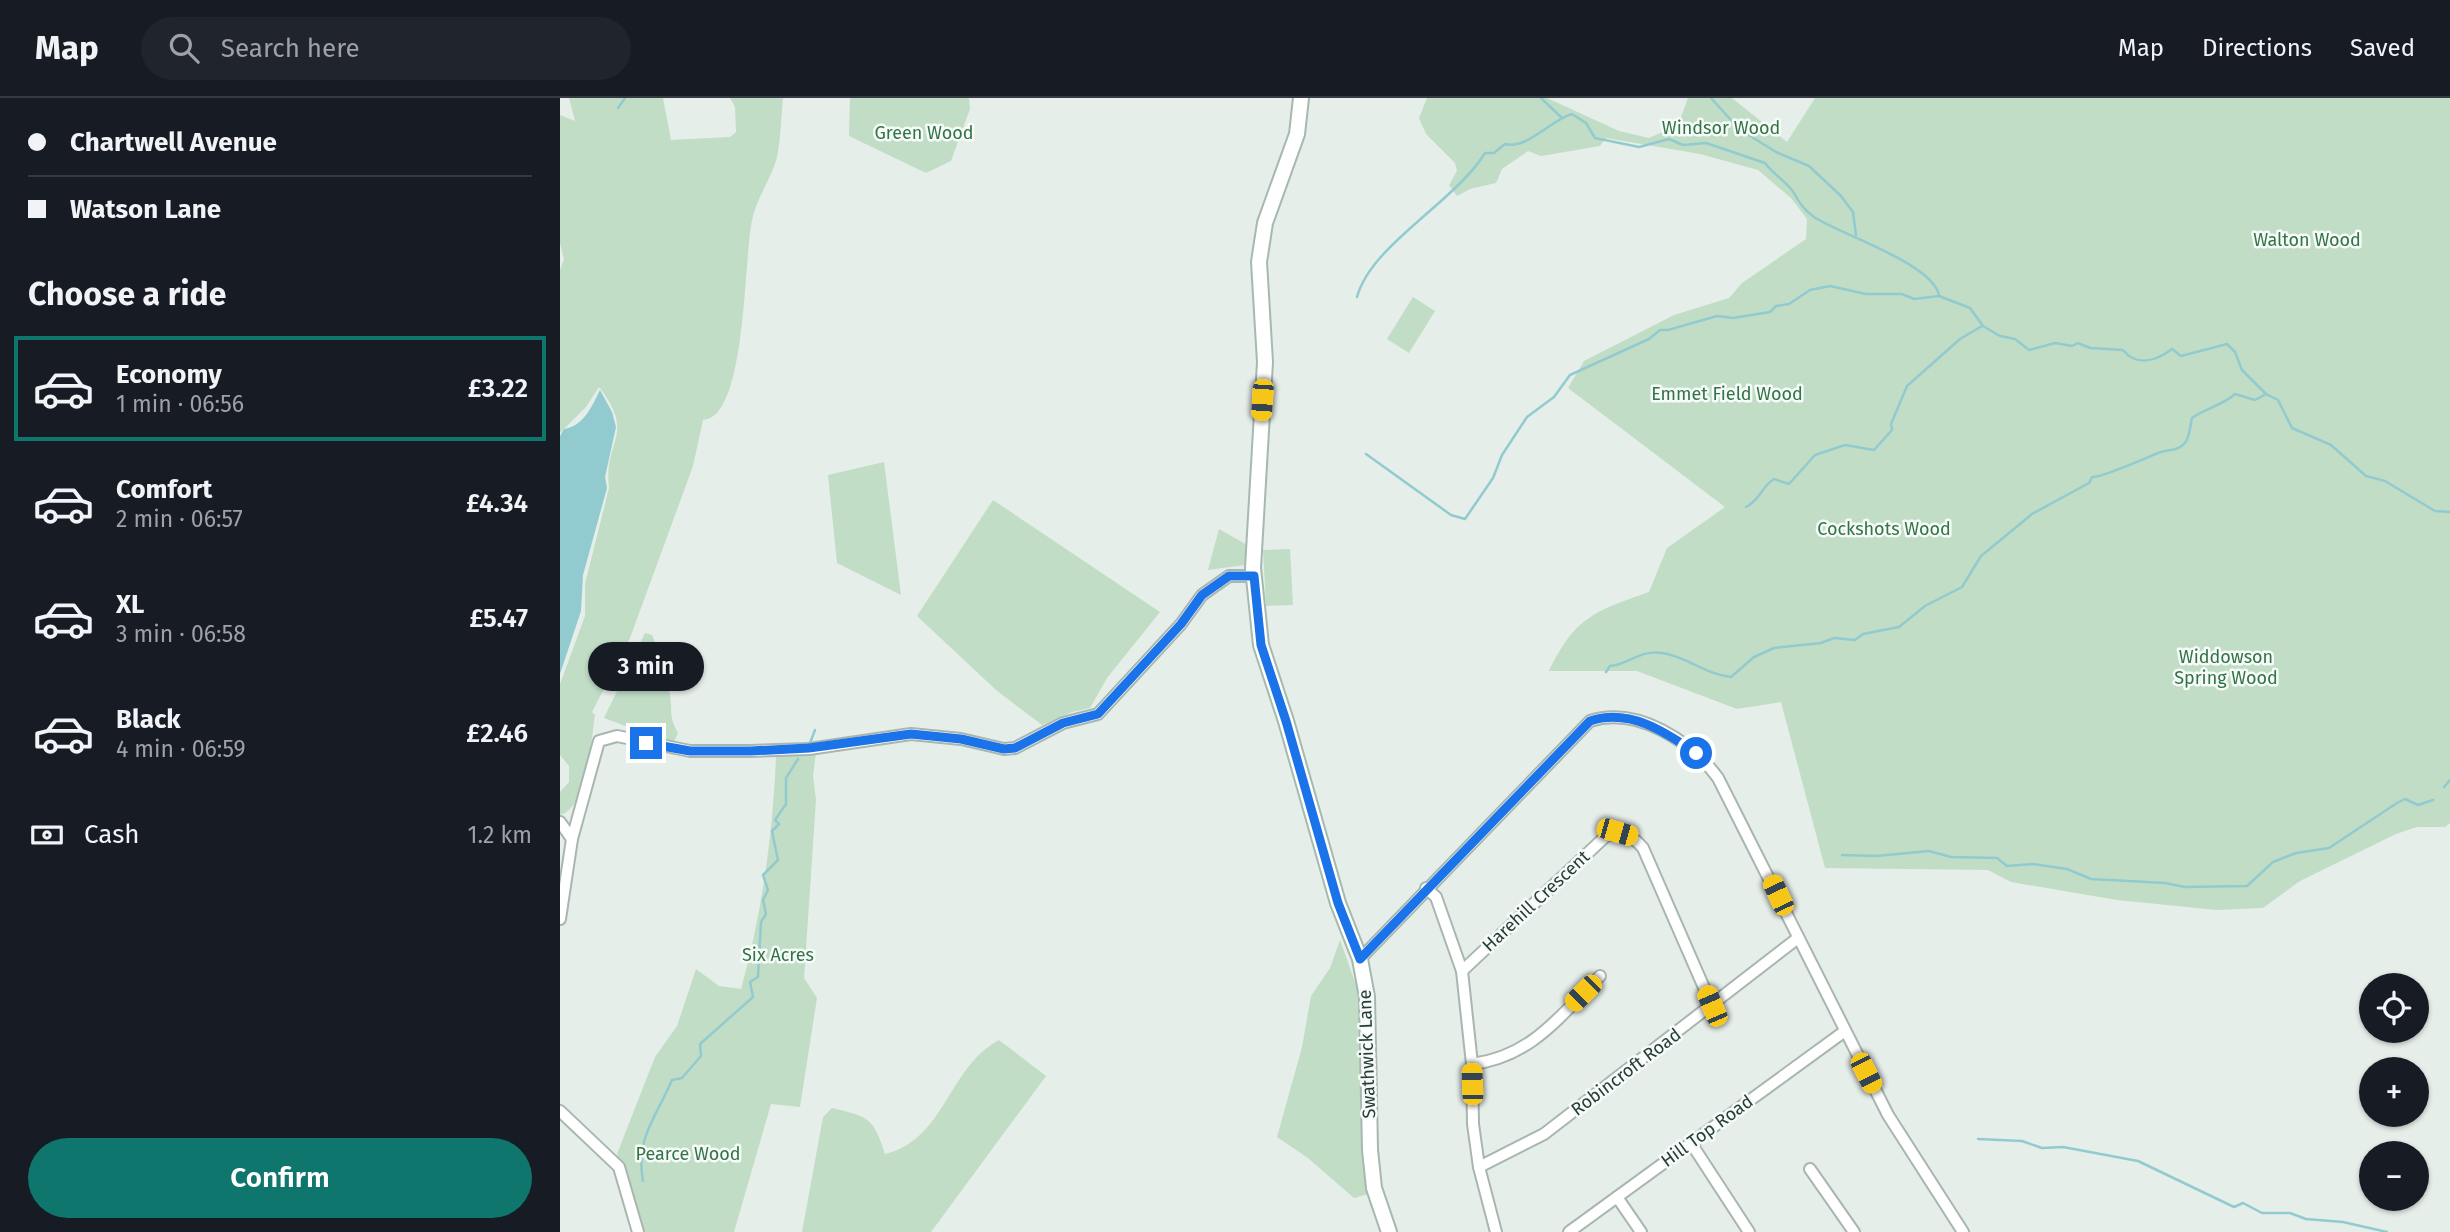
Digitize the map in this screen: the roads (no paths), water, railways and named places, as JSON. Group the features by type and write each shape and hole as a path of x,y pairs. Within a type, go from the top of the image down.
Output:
{"street":[{"name":"Swathwick Lane","path":"1301,98 1297,134 1265,223 1259,262 1265,362 1254,576 1261,645 1286,721 1338,903 1360,959 1367,998 1370,1150 1374,1188 1389,1232"},
{"path":"560,919 572,839 599,741 617,736 690,751 809,748 911,734 961,739 1004,749 1015,748 1063,723 1098,714 1181,624 1202,595 1229,576 1254,576"},
{"path":"1360,959 1590,721 1605,716 1628,718 1676,740 1707,763 1758,852 1798,938 1888,1115 1963,1232"},
{"path":"572,839 560,821 580,816"},
{"name":"Harehill Crescent","path":"1462,971 1606,836 1617,832 1634,838 1643,848 1712,1006"},
{"path":"1426,888 1436,897 1462,971 1472,1065 1473,1124 1479,1167 1496,1232"},
{"name":"Robincroft Road","path":"1479,1167 1544,1134 1798,938"},
{"path":"1472,1065 1496,1062 1533,1043 1600,976"},
{"name":"Hill Top Road","path":"1569,1232 1845,1031"},
{"path":"560,1111 619,1167 638,1232"},
{"path":"1691,1143 1749,1232"},
{"path":"1810,1169 1854,1232"},
{"path":"1617,1197 1641,1232"}],"water":[{"path":"600,390 612,412 616,427 605,477 607,488 583,575 581,611 560,674 560,436 564,429 582,420"}],"waterway":[{"path":"618,108 625,98"},
{"path":"1541,98 1561,117"},
{"path":"1711,98 1739,129 1776,152 1809,166 1841,196 1853,212 1856,235"},
{"path":"1357,297 1365,278 1379,259 1454,189 1485,153 1494,153 1505,144 1522,143 1572,114 1586,123 1595,138 1639,147 1669,139 1683,145 1706,143 1765,163 1792,190 1810,214 1903,261 1933,283 1939,295"},
{"path":"1366,454 1451,515 1465,519 1493,478 1502,455 1527,417 1554,397 1570,375 1649,339 1660,330 1717,316 1733,318 1770,312 1776,306 1789,304 1810,290 1830,286 1866,294 1902,294 1914,299 1939,296 1970,308 1983,326 2000,336 2015,339 2029,350 2055,343 2072,346 2078,343 2090,348 2123,350 2134,359 2147,360 2160,357 2172,349 2181,356 2227,344 2235,352 2242,370 2266,394 2278,400 2292,428 2331,445 2366,476 2385,481 2435,511 2450,512"},
{"path":"1746,507 1755,501 1774,479 1789,484 1815,455 1845,445 1874,450 1892,430 1891,424 1907,386 1960,339 1982,326"},
{"path":"1606,672 1610,666 1654,652 1671,655 1731,677 1754,657 1774,648 1821,643 1834,638 1855,640 1863,634 1899,627 1925,606 1962,587 1981,556 2032,514 2089,483 2092,477 2181,446 2188,439 2192,418 2235,394 2255,400 2266,394"},
{"path":"803,744 810,743 815,730"},
{"path":"643,1181 641,1166 644,1140 672,1080 682,1078 701,1056 700,1044 753,997 750,982 758,977 761,922 766,914 763,900 768,890 763,875 778,860 772,831 779,824 775,820 786,804 786,778 798,759"},
{"path":"2444,787 2450,780"},
{"path":"1842,855 1876,856 1929,851 1951,857 1997,858 2007,866 2033,864 2067,869 2091,879 2165,883 2185,887 2247,886 2273,862 2296,853 2329,848 2405,799 2418,805 2433,800"},
{"path":"1978,1139 2022,1141 2042,1148 2063,1147 2138,1161 2234,1207 2243,1203 2262,1213 2290,1213 2306,1219 2343,1222 2387,1232"}],"park label":[{"name":"Windsor Wood","path":"1721,128"},
{"name":"Green Wood","path":"924,133"},
{"name":"Walton Wood","path":"2307,240"},
{"name":"Emmet Field Wood","path":"1727,394"},
{"name":"Cockshots Wood","path":"1884,529"},
{"name":"Widdowson Spring Wood","path":"2226,667"},
{"name":"Six Acres","path":"778,955"},
{"name":"Pearce Wood","path":"688,1154"}]}
